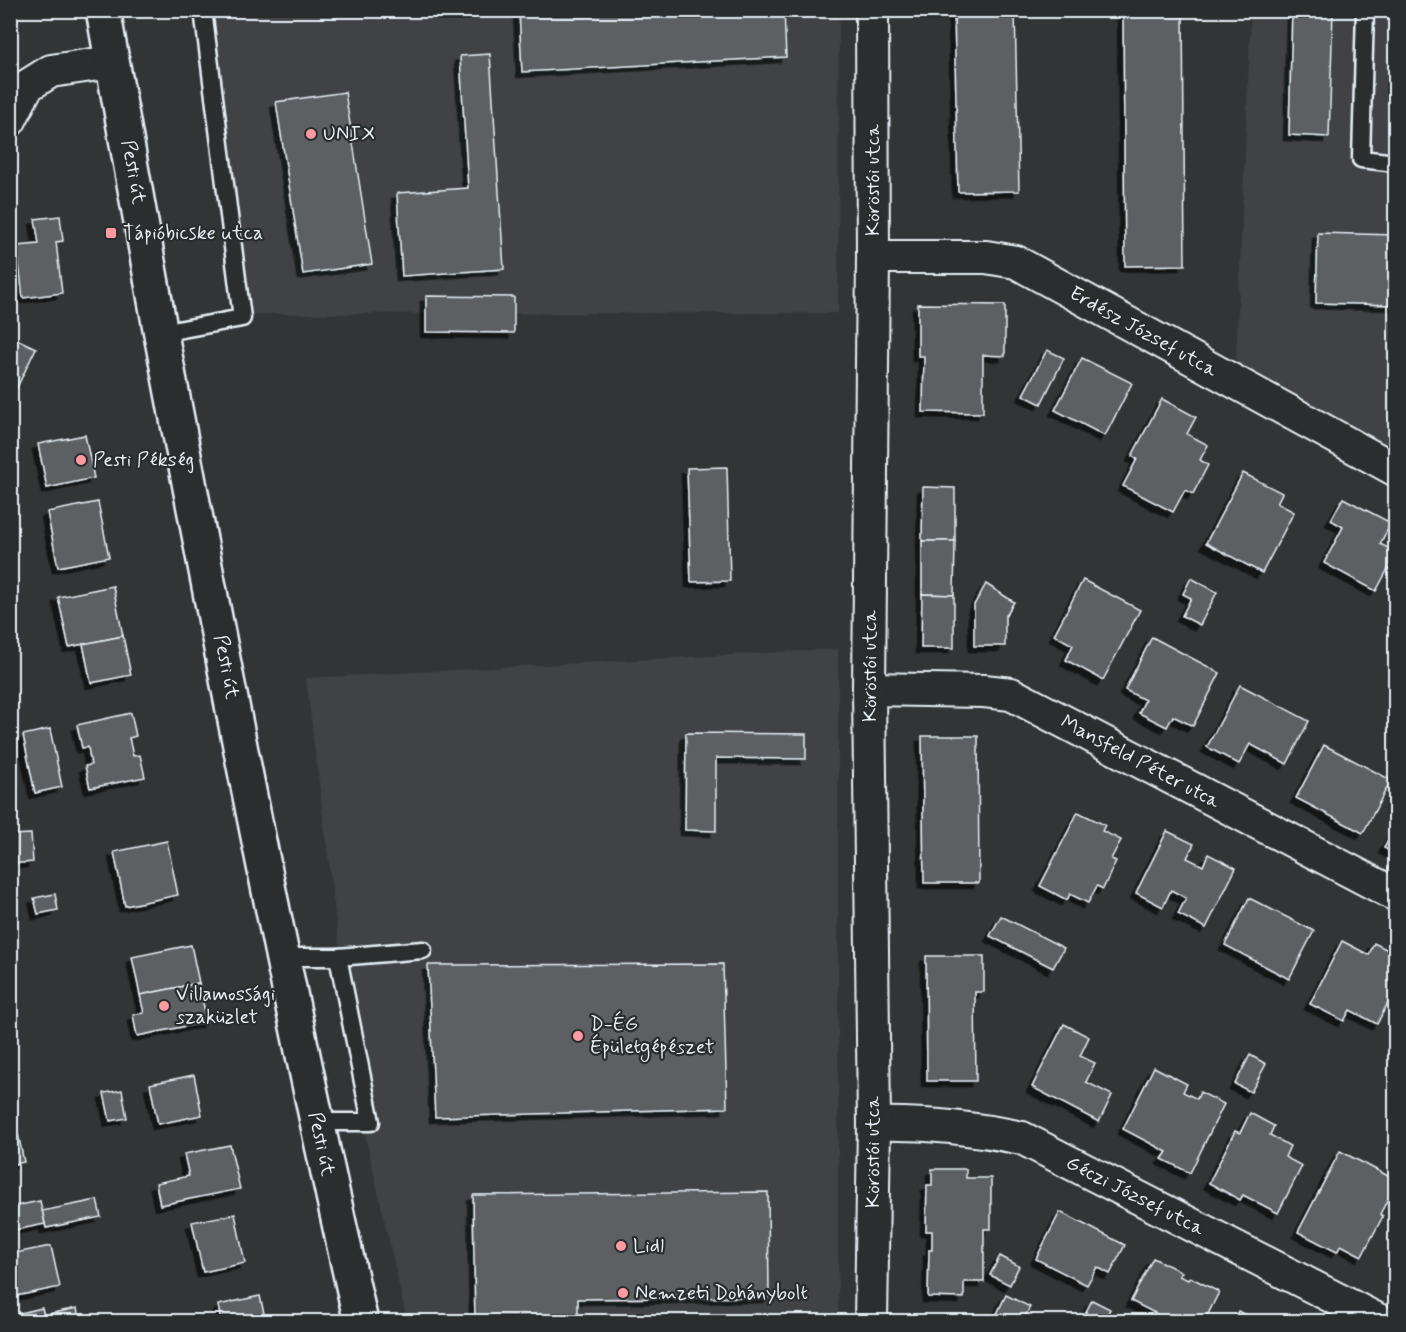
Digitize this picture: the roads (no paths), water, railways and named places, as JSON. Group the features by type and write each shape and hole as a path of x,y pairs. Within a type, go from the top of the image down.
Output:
{"main road":[{"name":"Pesti út","path":"103,10 161,333 316,1122 361,1322"}],"street":[{"name":"Köröstói utca","path":"871,1322 874,1124 870,688 872,10"},
{"path":"10,120 27,86 51,71 112,62"},
{"name":"Erdész József utca","path":"873,256 986,257 1016,262 1395,470"},
{"name":"Mansfeld Péter utca","path":"870,688 984,691 1011,694 1395,895"},
{"name":"Géczi József utca","path":"874,1124 986,1131 1022,1138 1382,1322"}],"lane":[{"path":"161,333 242,318 203,10"},
{"path":"1365,10 1361,159 1395,163"},
{"path":"284,957 338,957 423,950"},
{"path":"316,1122 371,1122 338,957"}],"place":[{"name":"UNIX","path":"311,134"},
{"name":"Tápióbicske utca","path":"111,233"},
{"name":"Pesti Pékség","path":"81,460"},
{"name":"Villamossági szaküzlet","path":"164,1006"},
{"name":"D-ÉG Épületgépészet","path":"578,1036"},
{"name":"Lidl","path":"621,1246"},
{"name":"Nemzeti Dohánybolt","path":"623,1293"}]}
